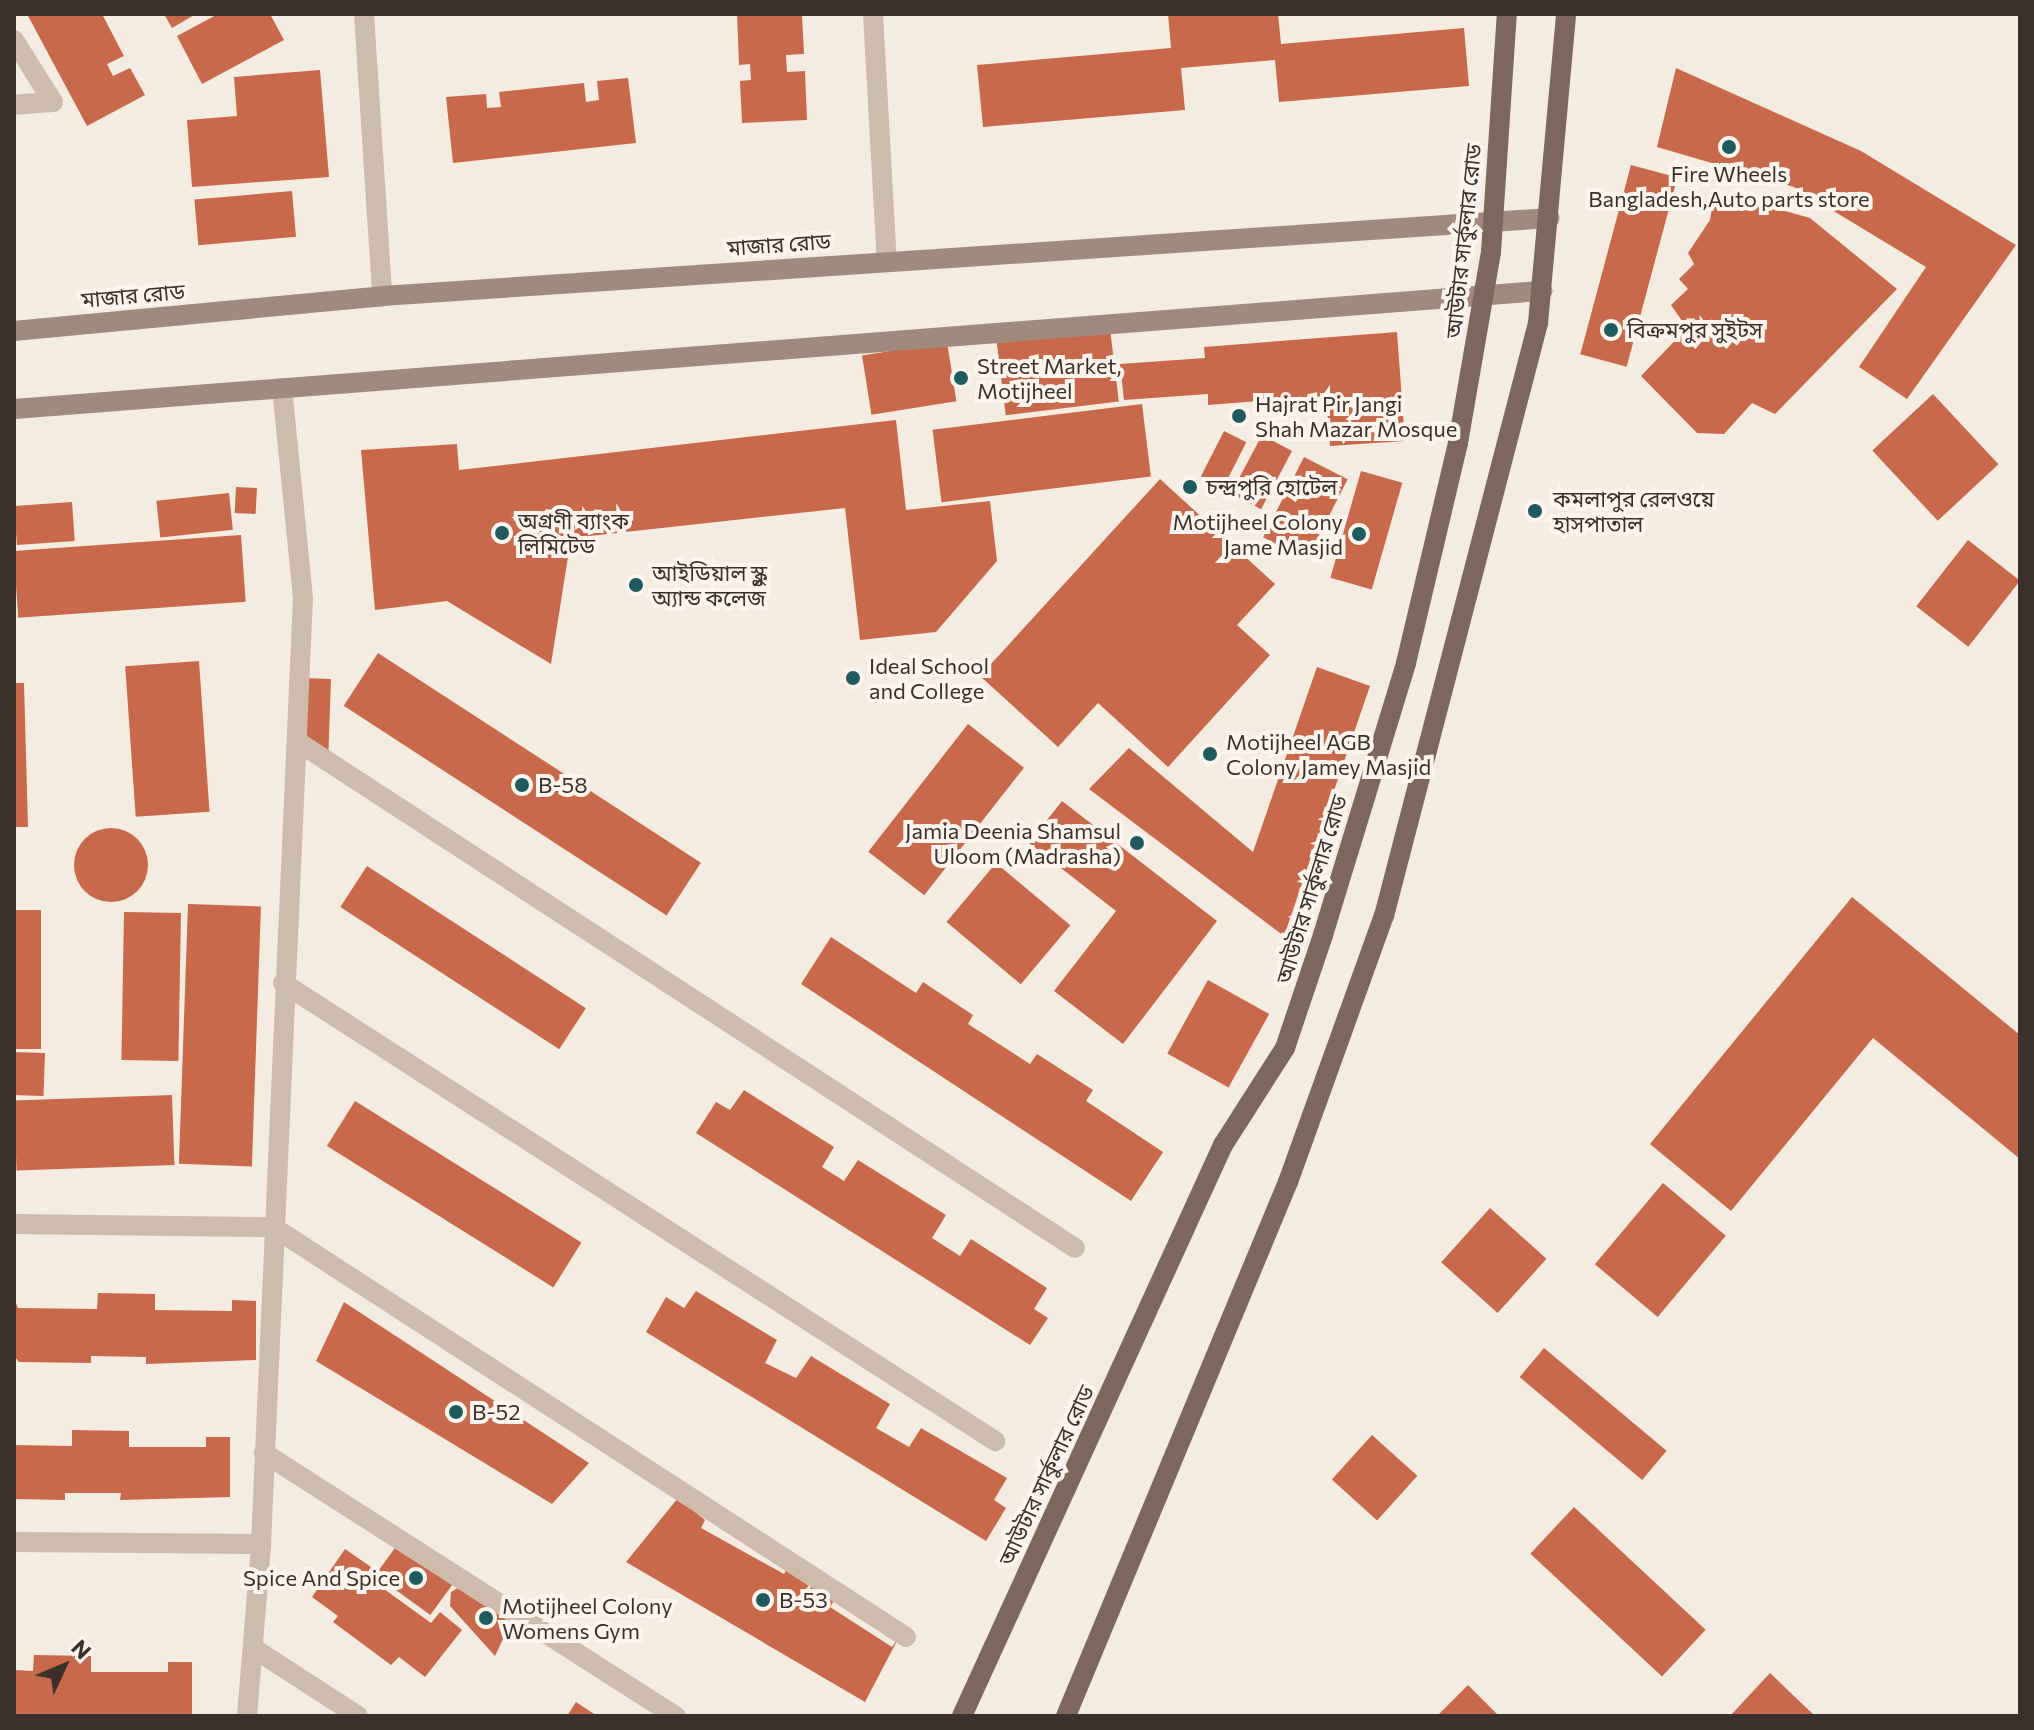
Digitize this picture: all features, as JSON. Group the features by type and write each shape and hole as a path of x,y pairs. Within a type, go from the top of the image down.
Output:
{"main road":[{"name":"আউটার সার্কুলার রোড","path":"962,1716 1223,1145 1285,1048 1406,663 1486,294 1507,14"},
{"path":"1066,1716 1288,1182 1384,916 1509,449 1542,291 1566,14"},
{"name":"মাজার রোড","path":"14,331 382,296 1494,219 1549,218"},
{"path":"14,409 1542,291"}],"street":[{"path":"364,14 382,296"},
{"path":"873,14 887,261"},
{"path":"14,40 53,102 14,105"},
{"path":"247,1716 261,1544 283,983 298,742 303,598 282,388"},
{"path":"298,742 1075,1248"},
{"path":"283,983 995,1441"},
{"path":"14,1224 273,1227 906,1637"},
{"path":"264,1453 676,1716"},
{"path":"14,1542 261,1544"},
{"path":"253,1648 358,1716"}],"building":[{"path":"27,14 102,14 124,56 107,64 113,76 130,68 145,95 87,126"},
{"path":"164,14 196,14 172,28"},
{"path":"218,14 270,14 284,40 202,84 177,36"},
{"path":"737,14 802,14 804,54 786,55 787,72 805,71 807,120 742,123 740,81 751,80 750,64 739,65"},
{"path":"1168,14 1278,14 1281,44 1464,28 1469,86 1279,102 1275,60 1181,68 1185,110 983,127 977,65 1171,48"},
{"path":"1676,68 1861,151 2016,245 1907,399 1859,367 1926,267 1794,187 1657,147"},
{"path":"320,70 329,177 192,187 187,120 237,116 234,77"},
{"path":"628,78 636,143 453,163 446,97 486,94 487,108 501,107 499,92 584,83 586,102 599,100 597,81"},
{"path":"1631,165 1677,177 1627,367 1580,354"},
{"path":"292,191 296,237 198,245 194,200"},
{"path":"1715,191 1810,218 1897,289 1775,414 1752,403 1724,434 1697,433 1641,376 1687,328 1671,305 1688,289 1679,279 1694,264 1688,253 1710,220"},
{"path":"1110,329 1119,401 1006,415 997,343"},
{"path":"1397,332 1405,441 1330,446 1326,396 1208,405 1208,394 1124,400 1120,364 1205,358 1204,347"},
{"path":"947,342 956,401 871,415 862,355"},
{"path":"1933,394 1998,464 1938,521 1872,451"},
{"path":"1142,404 1151,476 941,502 933,430"},
{"path":"896,420 906,510 990,501 997,561 936,632 860,640 845,508 571,538 551,664 447,601 375,610 361,450 457,444 459,470"},
{"path":"1224,431 1246,442 1223,488 1201,476"},
{"path":"1262,435 1292,451 1261,509 1231,493"},
{"path":"1304,457 1348,479 1307,559 1263,537"},
{"path":"1361,471 1402,483 1372,590 1330,578"},
{"path":"1160,479 1275,584 1237,625 1270,655 1168,767 1098,703 1058,747 980,676"},
{"path":"236,487 257,488 256,514 235,513"},
{"path":"229,493 233,530 160,537 156,501"},
{"path":"72,502 75,541 17,545 14,506"},
{"path":"241,535 246,602 18,618 14,551"},
{"path":"1968,540 2020,581 1968,647 1916,606"},
{"name":"B-58","path":"378,653 701,863 667,916 344,706"},
{"path":"199,661 210,812 136,817 125,666"},
{"path":"1317,667 1370,686 1284,936 1089,789 1129,748 1253,852"},
{"path":"303,678 331,679 329,750 301,749"},
{"path":"14,683 24,683 28,827 14,827"},
{"path":"968,724 1024,768 924,895 868,852"},
{"path":"1062,801 1217,921 1123,1044 1054,991 1116,911 1029,843"},
{"path":"111,828 125,831 137,839 145,851 148,865 145,879 137,891 125,899 111,902 97,899 85,891 77,879 74,865 77,851 85,839 97,831"},
{"path":"996,863 1070,925 1021,984 947,922"},
{"path":"367,866 586,1008 559,1049 340,907"},
{"path":"1852,897 2020,1035 2020,1159 1873,1038 1731,1211 1650,1144"},
{"path":"188,904 261,907 252,1166 179,1164"},
{"path":"14,910 41,910 41,1049 14,1049"},
{"path":"124,912 181,913 178,1061 121,1060"},
{"path":"831,937 916,993 923,982 973,1015 968,1024 1030,1064 1037,1054 1093,1090 1086,1101 1163,1152 1131,1201 801,984"},
{"path":"1208,980 1269,1014 1228,1087 1167,1053"},
{"path":"14,1052 45,1053 43,1096 14,1095"},
{"path":"744,1090 834,1147 822,1167 844,1181 858,1160 946,1215 932,1238 960,1256 971,1239 1047,1288 1034,1309 1048,1318 1030,1345 696,1133 716,1102 730,1110"},
{"path":"172,1095 174,1165 17,1170 14,1101"},
{"path":"355,1101 581,1242 553,1287 327,1146"},
{"path":"1663,1183 1726,1236 1658,1317 1595,1264"},
{"path":"1490,1208 1546,1259 1498,1313 1441,1262"},
{"path":"696,1291 777,1340 765,1363 796,1378 811,1356 890,1404 876,1428 909,1447 921,1428 1007,1478 994,1500 1006,1508 986,1541 646,1332 666,1297 684,1308"},
{"path":"98,1293 155,1294 155,1310 232,1311 232,1300 256,1301 256,1360 146,1364 146,1357 91,1356 91,1363 19,1362 14,1356 14,1298 18,1308 97,1309"},
{"name":"B-52","path":"344,1302 589,1463 552,1504 316,1361"},
{"path":"1544,1348 1667,1451 1642,1480 1520,1377"},
{"path":"72,1430 129,1431 129,1447 206,1447 206,1437 230,1437 230,1497 120,1500 121,1493 65,1493 65,1500 14,1499 14,1445 72,1446"},
{"path":"1372,1435 1417,1476 1377,1520 1332,1480"},
{"name":"B-53","path":"678,1498 705,1520 701,1528 784,1574 791,1562 839,1593 830,1607 892,1647 899,1637 865,1702 626,1562"},
{"path":"1574,1507 1706,1630 1662,1677 1530,1554"},
{"name":"Spice And Spice","path":"400,1541 455,1581 430,1615 375,1575"},
{"path":"345,1549 371,1567 366,1576 431,1623 440,1612 462,1630 425,1677 399,1657 391,1665 333,1622 338,1616 312,1597"},
{"name":"Motijheel Colony Womens Gym","path":"466,1583 520,1603 495,1656 450,1606 451,1592"},
{"path":"34,1655 91,1656 91,1672 168,1672 168,1662 192,1662 192,1716 14,1716 14,1670 33,1671"},
{"path":"1770,1673 1815,1716 1730,1716"},
{"path":"1468,1685 1499,1716 1437,1716"},
{"path":"576,1702 597,1716 567,1716"}],"place":[{"name":"Fire Wheels Bangladesh,Auto parts store","path":"1729,147"},
{"name":"বিক্রমপুর সুইটস","path":"1611,330"},
{"name":"Street Market, Motijheel","path":"961,378"},
{"name":"Hajrat Pir Jangi Shah Mazar Mosque","path":"1239,416"},
{"name":"চন্দ্রপুরি হোটেল","path":"1190,487"},
{"name":"কমলাপুর রেলওয়ে হাসপাতাল","path":"1535,511"},
{"name":"অগ্রণী ব্যাংক লিমিটেড","path":"502,533"},
{"name":"Motijheel Colony Jame Masjid","path":"1359,534"},
{"name":"আইডিয়াল স্কুল অ্যান্ড কলেজ","path":"636,585"},
{"name":"Ideal School and College","path":"853,678"},
{"name":"Motijheel AGB Colony Jamey Masjid","path":"1210,754"},
{"name":"B-58","path":"522,785"},
{"name":"Jamia Deenia Shamsul Uloom (Madrasha)","path":"1137,843"},
{"name":"B-52","path":"456,1412"},
{"name":"Spice And Spice","path":"416,1578"},
{"name":"B-53","path":"763,1600"},
{"name":"Motijheel Colony Womens Gym","path":"486,1618"}]}
